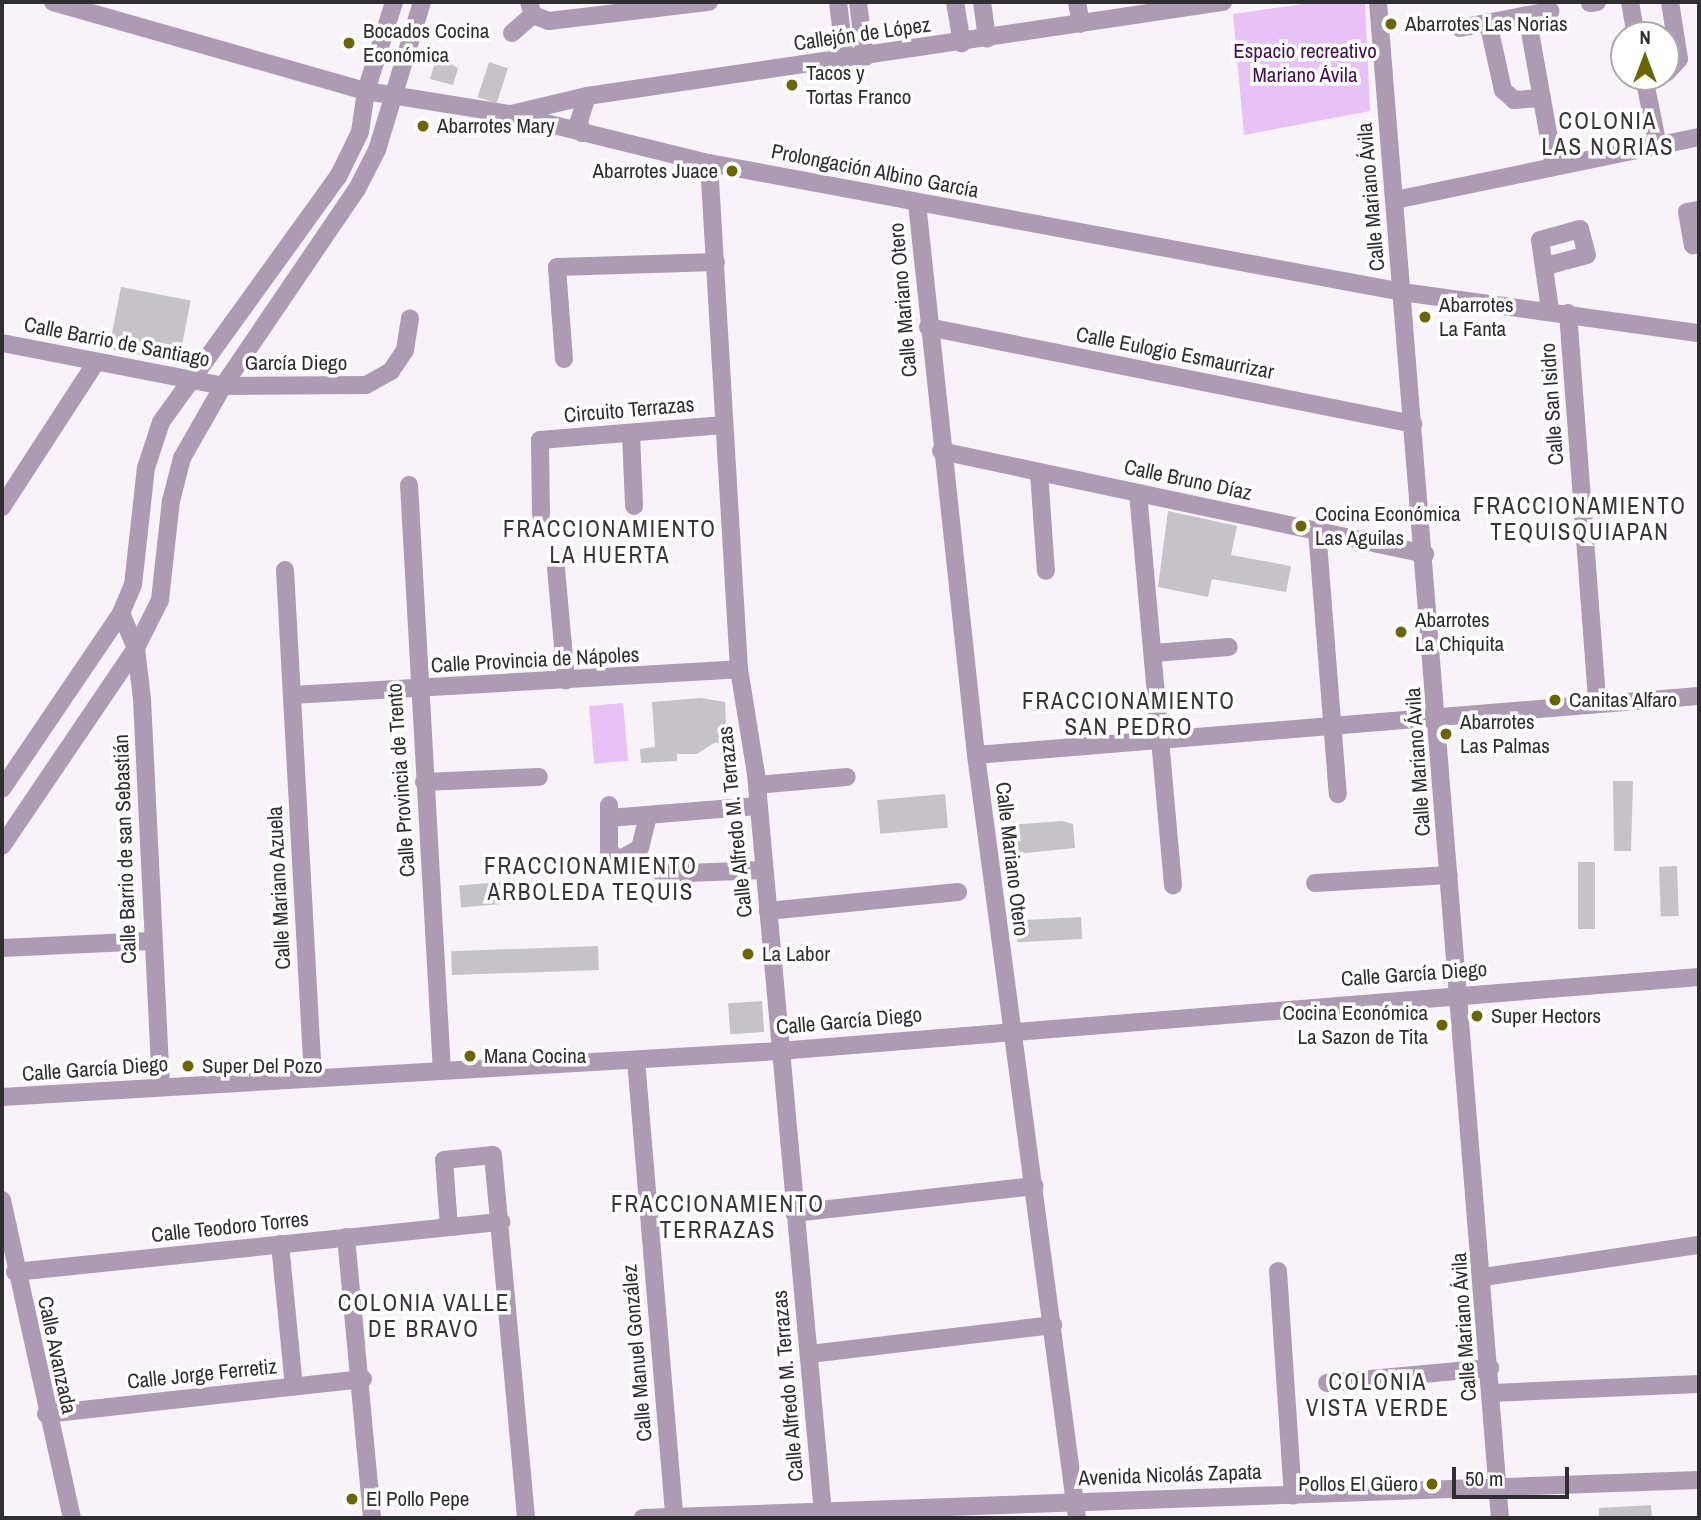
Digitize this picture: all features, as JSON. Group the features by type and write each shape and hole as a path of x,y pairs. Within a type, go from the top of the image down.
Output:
{"street":[{"name":"Prolongación Albino García","path":"53,2 366,91 509,114 709,163 1402,292 1559,311 1699,333"},
{"path":"2,789 121,613 134,585 146,468 161,422 338,177 360,132 366,91 394,2"},
{"path":"2,846 136,648 159,600 171,501 182,458 223,386 357,190 377,150 422,2"},
{"path":"512,33 531,8 549,21 709,2"},
{"path":"838,2 845,60"},
{"path":"858,2 865,58"},
{"path":"954,2 962,43"},
{"path":"982,2 987,39"},
{"path":"1077,2 1081,24"},
{"path":"1104,2 1108,20"},
{"name":"Callejón de López","path":"509,114 587,96 865,58 1223,2"},
{"name":"Calle Mariano Ávila","path":"1378,2 1484,1277 1496,1490 1500,1518"},
{"path":"1630,2 1633,21"},
{"path":"1670,2 1673,21"},
{"path":"1460,28 1550,11"},
{"path":"1527,15 1554,167"},
{"path":"1488,22 1503,90 1514,100 1542,98"},
{"path":"1647,91 1658,146"},
{"path":"582,132 579,121 587,96"},
{"path":"1395,200 1699,137"},
{"name":"Calle Alfredo M. Terrazas","path":"709,163 739,669 757,785 823,1516"},
{"name":"Calle Mariano Otero","path":"917,203 941,451 976,755 1011,1030 1053,1325 1075,1509"},
{"path":"1699,210 1687,212 1693,245 1699,244"},
{"path":"564,359 557,267 716,262"},
{"name":"Calle San Isidro","path":"1546,265 1559,311 1597,702"},
{"name":"García Diego","path":"223,386 366,385 391,371 405,350 410,317"},
{"name":"Calle Eulogio Esmaurrizar","path":"928,327 1413,424"},
{"name":"Calle Barrio de Santiago","path":"2,343 223,386"},
{"path":"2,507 96,362"},
{"name":"Circuito Terrazas","path":"541,514 540,440 723,425"},
{"path":"631,433 634,506"},
{"name":"Calle Bruno Díaz","path":"941,451 1425,554"},
{"path":"1039,472 1046,571"},
{"name":"Calle Provincia de Trento","path":"409,485 417,689 442,1071"},
{"path":"1138,493 1163,740 1173,885"},
{"path":"1317,530 1338,794"},
{"path":"556,568 566,681"},
{"name":"Calle Mariano Azuela","path":"285,570 313,1079"},
{"name":"Calle Barrio de san Sebastián","path":"121,613 136,648 161,1087"},
{"path":"1154,653 1229,647"},
{"name":"Calle Provincia de Nápoles","path":"292,695 739,669"},
{"path":"976,755 1437,714 1699,696"},
{"path":"424,782 539,777"},
{"path":"757,785 847,777"},
{"path":"648,817 640,848 619,860 610,851 609,812 648,817 758,806"},
{"path":"662,874 764,870"},
{"path":"1315,883 1449,875"},
{"path":"768,911 958,892"},
{"path":"2,948 151,941"},
{"name":"Calle García Diego","path":"2,1097 779,1051 1459,993 1699,977"},
{"name":"Calle Manuel González","path":"636,1060 674,1517"},
{"path":"449,1227 444,1160 493,1155 527,1518"},
{"path":"794,1213 1034,1186"},
{"name":"Calle Avanzada","path":"2,1200 46,1414 72,1518"},
{"name":"Calle Teodoro Torres","path":"15,1272 501,1222"},
{"path":"346,1237 363,1379 372,1518"},
{"path":"280,1244 293,1386"},
{"path":"1484,1277 1699,1245"},
{"path":"1278,1271 1293,1494"},
{"path":"810,1354 1053,1325"},
{"path":"1327,1383 1490,1368"},
{"name":"Calle Jorge Ferretiz","path":"46,1414 363,1379"},
{"path":"1492,1393 1699,1384"},
{"name":"Avenida Nicolás Zapata","path":"643,1518 1075,1509 1293,1494 1496,1490 1699,1480"}],"green space":[{"name":"Espacio recreativo Mariano Ávila","path":"1317,2 1365,2 1370,111 1244,135 1233,14"},
{"path":"623,703 628,761 594,764 589,706"}],"building":[{"path":"437,55 458,68 453,85 430,79"},
{"path":"489,62 508,68 497,103 478,97"},
{"path":"121,287 191,301 179,362 109,349"},
{"path":"1168,511 1237,526 1231,555 1291,566 1286,592 1212,579 1208,597 1158,587"},
{"path":"701,698 725,702 727,742 714,743 697,754 677,754 677,761 641,763 640,749 655,747 652,702"},
{"path":"1613,781 1633,781 1631,851 1614,851"},
{"path":"945,794 948,828 880,834 877,800"},
{"path":"1062,821 1073,824 1075,848 1005,855 1003,831 1010,825"},
{"path":"1578,862 1595,862 1595,929 1578,929"},
{"path":"1677,866 1679,916 1661,917 1659,867"},
{"path":"512,881 514,903 461,908 459,886"},
{"path":"1081,917 1082,939 1017,942 1016,920"},
{"path":"598,946 599,970 452,975 451,951"},
{"path":"762,1001 764,1032 730,1034 728,1003"},
{"path":"1651,1505 1652,1518 1599,1518 1599,1508"}],"place":[{"name":"Abarrotes Las Norias","path":"1391,24"},
{"name":"Bocados Cocina Económica","path":"349,43"},
{"name":"Tacos y Tortas Franco","path":"792,85"},
{"name":"Abarrotes Mary","path":"423,126"},
{"name":"Abarrotes Juace","path":"732,171"},
{"name":"Abarrotes La Fanta","path":"1425,317"},
{"name":"Cocina Económica Las Aguilas","path":"1301,526"},
{"name":"Abarrotes La Chiquita","path":"1401,632"},
{"name":"Canitas Alfaro","path":"1555,700"},
{"name":"Abarrotes Las Palmas","path":"1446,734"},
{"name":"La Labor","path":"748,954"},
{"name":"Super Hectors","path":"1477,1016"},
{"name":"Cocina Económica La Sazon de Tita","path":"1442,1025"},
{"name":"Mana Cocina","path":"470,1056"},
{"name":"Super Del Pozo","path":"188,1066"},
{"name":"Pollos El Güero","path":"1432,1484"},
{"name":"El Pollo Pepe","path":"352,1499"}],"district":[{"name":"COLONIA LAS NORIAS","path":"1608,134"},
{"name":"FRACCIONAMIENTO TEQUISQUIAPAN","path":"1580,519"},
{"name":"FRACCIONAMIENTO LA HUERTA","path":"610,542"},
{"name":"FRACCIONAMIENTO SAN PEDRO","path":"1129,714"},
{"name":"FRACCIONAMIENTO ARBOLEDA TEQUIS","path":"591,879"},
{"name":"FRACCIONAMIENTO TERRAZAS","path":"718,1217"},
{"name":"COLONIA VALLE DE BRAVO","path":"424,1316"},
{"name":"COLONIA VISTA VERDE","path":"1378,1395"}]}
